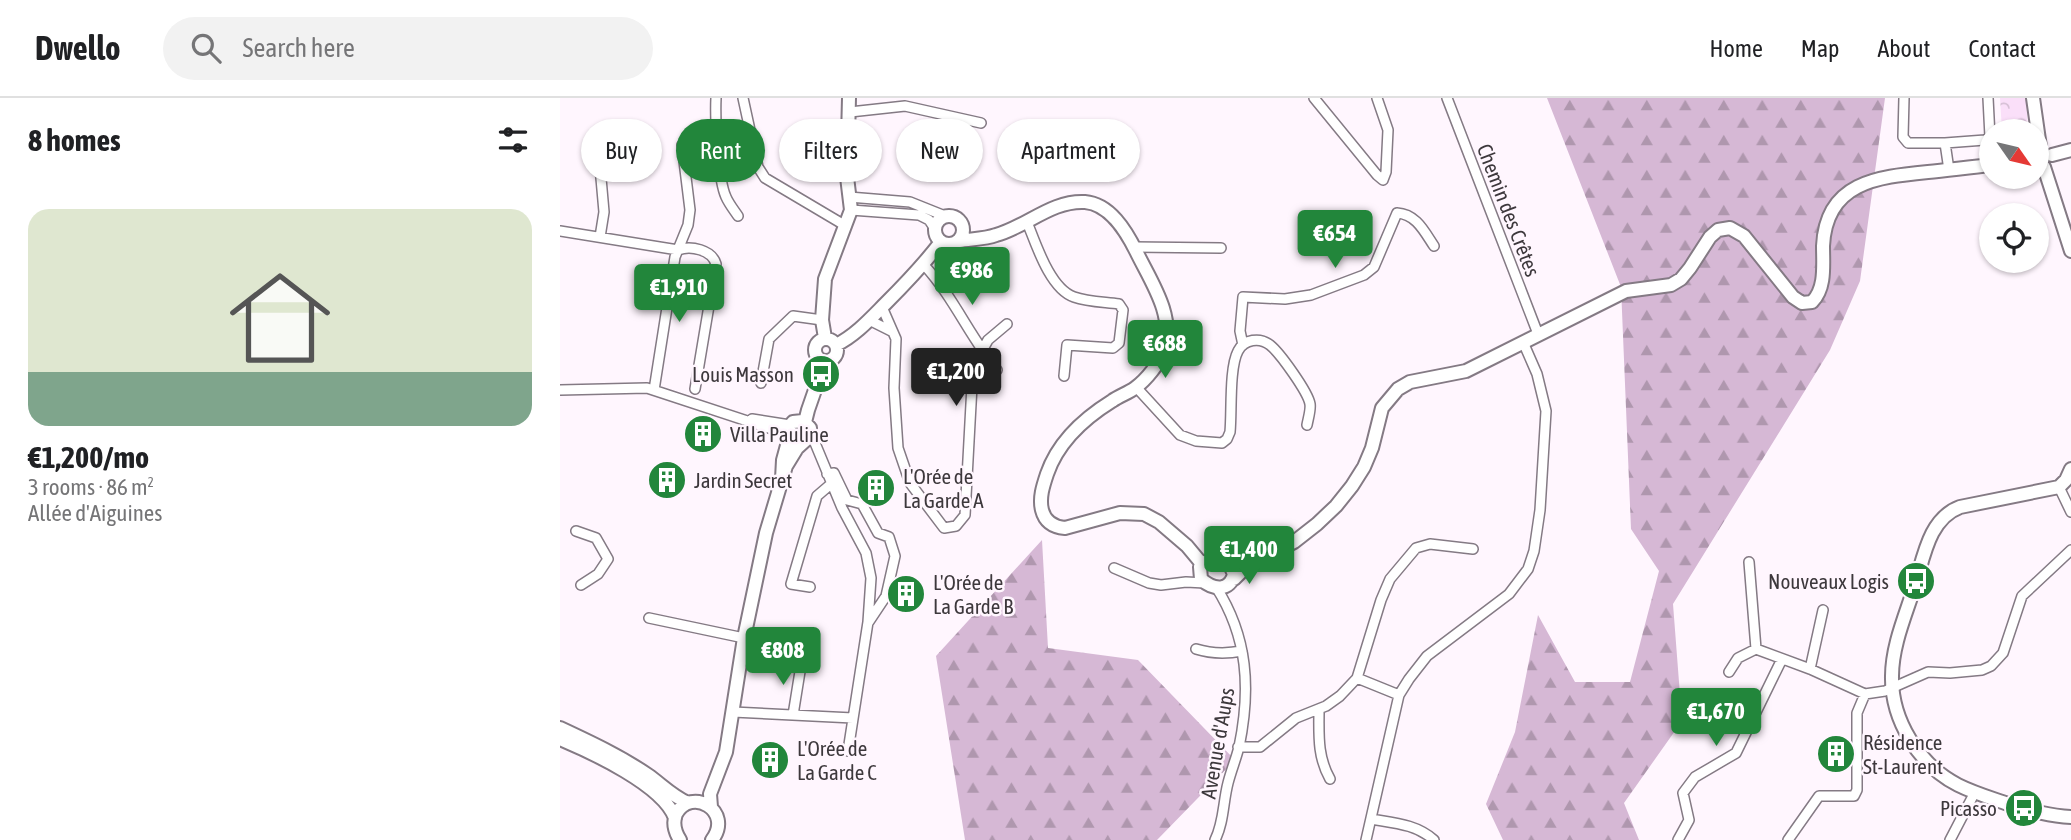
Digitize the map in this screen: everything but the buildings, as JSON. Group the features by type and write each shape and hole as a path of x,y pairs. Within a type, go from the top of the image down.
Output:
{"street":[{"path":"716,98 722,185 726,198 738,216"},
{"path":"743,98 758,167 765,178 846,226"},
{"path":"823,360 832,359 836,354 822,320 825,279 846,226 850,203 847,177 849,98"},
{"path":"1308,98 1316,101 1383,180 1386,172 1388,130 1377,98"},
{"name":"Chemin des Crêtes","path":"1447,98 1538,334"},
{"path":"1904,98 1903,137 1908,144 1985,140 1990,137 1988,98"},
{"path":"2033,98 2035,119"},
{"path":"850,112 905,107 962,119"},
{"path":"1945,143 1949,170"},
{"path":"2049,149 2052,155 2049,162"},
{"path":"2052,155 2071,150"},
{"path":"945,216 937,223 935,234 941,242 950,245 997,235 1065,203 1086,202 1109,212 1117,221 1134,247 1163,305 1167,334 1164,353 1157,365 1136,387 1074,429 1059,446 1050,463 1042,489 1041,507 1045,519 1057,527 1065,528 1120,513 1144,514 1159,522 1187,546 1222,588 1248,565 1294,541 1336,506 1364,467 1372,448 1382,408 1398,389 1410,382 1466,370 1626,291 1671,285 1681,279 1710,237 1718,230 1730,229 1744,236 1793,297 1802,303 1812,302 1821,288 1825,230 1835,208 1849,191 1860,184 1882,177 1979,167"},
{"path":"600,237 604,212 601,182"},
{"path":"654,390 674,257 688,225 690,210 687,182"},
{"path":"2049,189 2071,251"},
{"path":"850,203 910,202 945,216 955,217 963,225 980,230 1008,230"},
{"path":"850,203 919,215 929,219 935,229"},
{"path":"1242,345 1240,331 1243,297 1285,299 1311,295 1364,275 1378,260 1397,213 1412,217 1434,246"},
{"path":"1027,222 1050,274 1060,287 1072,297 1119,304 1123,310 1119,343 1113,348 1067,345 1064,376"},
{"path":"960,241 963,225"},
{"path":"560,231 678,250 684,248 709,253 714,257 716,264 695,389"},
{"path":"823,360 815,349 818,342 847,340 924,265 941,242"},
{"path":"1134,247 1221,248"},
{"path":"924,265 936,278 982,352 997,370"},
{"path":"882,307 896,339 894,388 898,448 909,483 944,528 956,526 965,515 973,368 988,340 1006,324"},
{"path":"761,383 769,339 793,316 822,320"},
{"path":"869,320 891,331"},
{"path":"1136,387 1180,435 1196,441 1222,443 1230,432 1232,381 1237,353 1242,345 1249,341 1260,340 1270,345 1301,385 1310,404 1307,425"},
{"path":"1366,840 1399,695 1427,656 1509,594 1528,569 1534,551 1540,510 1546,411 1537,374 1523,342"},
{"path":"713,839 718,821 710,807 710,794 726,752 758,566 782,479 783,460 798,433 823,360"},
{"path":"560,390 647,388 740,418 798,433 818,450 842,508 866,553 871,578 848,751"},
{"path":"2071,469 2059,487 1960,507 1946,514 1924,555 1895,650 1892,687 1903,726 1922,756 1942,775 1975,792 2040,813 2071,817"},
{"path":"827,474 834,473 847,500 862,504 878,533 889,537 895,556 886,596 867,624"},
{"path":"810,587 792,584 817,496 831,484"},
{"path":"2059,487 2071,512"},
{"path":"576,531 596,538 608,559 598,574 581,585"},
{"path":"1238,747 1260,747 1296,718 1326,706 1357,678 1390,579 1416,548 1430,544 1473,549"},
{"path":"1729,672 1738,658 1756,649 1810,669 1865,694 1885,691 1928,672 1982,670 2003,653 2022,596 2071,550"},
{"path":"1749,562 1756,649"},
{"path":"1114,568 1149,583 1161,585 1186,582 1230,565 1248,565"},
{"path":"1230,565 1233,570 1231,582"},
{"name":"Avenue d'Aups","path":"1207,573 1230,611 1242,651 1246,679 1238,747 1227,785 1220,831 1215,840"},
{"name":"Avenue d'Aups","path":"1230,611 1231,582"},
{"path":"1810,669 1823,610"},
{"path":"649,618 744,638"},
{"path":"1196,649 1226,654 1242,651"},
{"path":"779,654 802,659 793,715"},
{"path":"1678,840 1689,820 1683,793 1695,777 1736,753 1782,659"},
{"path":"1357,678 1399,695"},
{"path":"1788,840 1819,796 1854,796 1857,790 1857,713 1865,694"},
{"path":"1319,709 1318,744 1324,769 1330,779"},
{"path":"733,712 852,718"},
{"path":"560,728 618,757 675,796 710,807"},
{"path":"560,738 643,784 667,804 675,818"},
{"path":"679,839 675,832 678,812 713,784"},
{"path":"1950,840 1975,792"},
{"path":"1371,819 1416,828 1434,840"}],"green space":[{"path":"1547,98 1885,98 1860,281 1830,350 1673,604 1682,721 1624,803 1639,840 1503,840 1486,804 1515,732 1538,615 1575,682 1630,682 1659,571 1631,529 1621,287"},
{"path":"2000,98 2026,98 2027,119 2001,119"},
{"path":"1042,540 1048,648 1138,660 1235,760 1157,840 965,840 936,656"}],"place":[{"name":"Louis Masson","path":"821,374"},
{"name":"Villa Pauline","path":"703,434"},
{"name":"Jardin Secret","path":"667,480"},
{"name":"L'Orée de La Garde A","path":"876,488"},
{"name":"Nouveaux Logis","path":"1916,581"},
{"name":"L'Orée de La Garde B","path":"906,594"},
{"name":"Résidence St-Laurent","path":"1836,754"},
{"name":"L'Orée de La Garde C","path":"770,760"},
{"name":"Picasso","path":"2024,808"}]}
